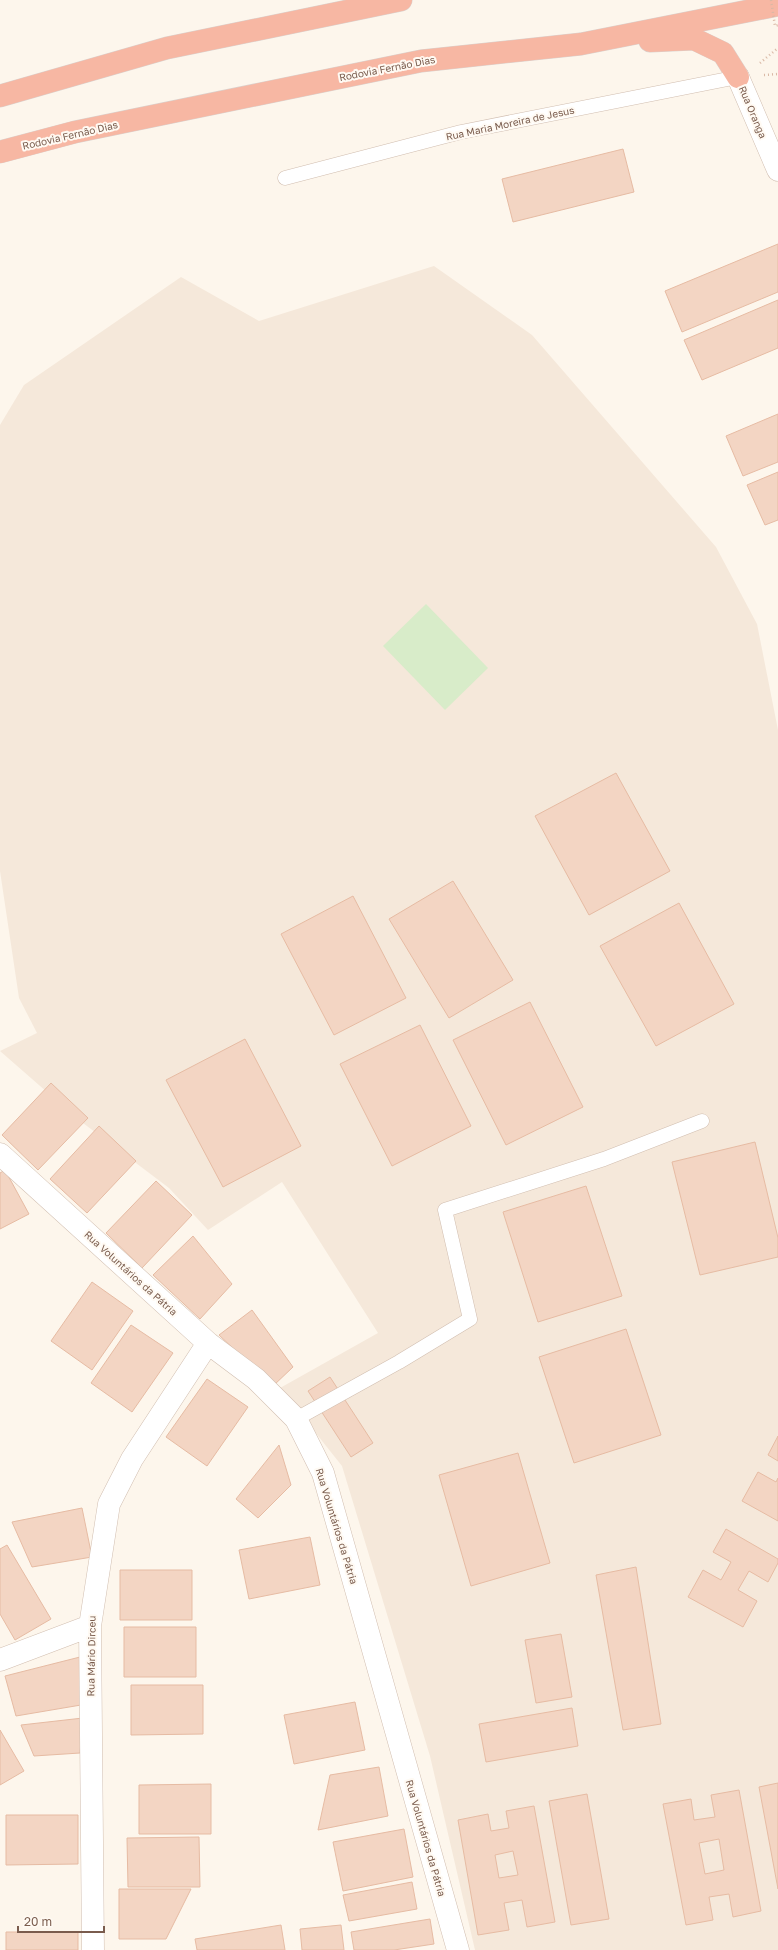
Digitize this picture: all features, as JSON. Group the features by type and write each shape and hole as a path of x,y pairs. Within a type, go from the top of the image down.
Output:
{"highway":[{"path":"0,96 167,48 401,0"},
{"name":"Rodovia Fernão Dias","path":"0,152 75,132 421,61 581,44 778,5"},
{"path":"581,44 694,39 723,53 738,77"}],"street":[{"name":"Rua Oranga","path":"738,77 778,170"},
{"name":"Rua Voluntários da Pátria","path":"0,1154 208,1343 256,1379 296,1419 323,1473 458,1950"},
{"name":"Rua Mário Dirceu","path":"93,1950 90,1626 109,1504 132,1459 208,1343"},
{"path":"0,1660 90,1626"}],"lane":[{"name":"Rua Maria Moreira de Jesus","path":"285,178 461,132 738,77"},
{"path":"296,1419 399,1362 470,1319 445,1210 604,1159 702,1121"}],"path":[{"path":"771,0 775,26 778,25"}],"shaded area":[{"path":"434,266 532,335 716,547 757,624 778,730 778,1950 475,1950 430,1756 342,1466 280,1388 378,1333 282,1182 208,1230 169,1188 79,1120 0,1051 37,1033 19,998 0,871 0,425 24,385 181,277 259,321"}],"green space":[{"path":"426,604 488,668 445,710 383,646"}],"building":[{"path":"623,149 634,192 513,222 502,179"},
{"path":"778,244 778,292 682,332 665,291"},
{"path":"778,300 778,348 702,380 684,340"},
{"path":"778,414 778,462 743,476 726,436"},
{"path":"778,472 778,520 765,525 747,485"},
{"path":"616,773 670,871 589,915 535,816"},
{"path":"453,881 513,980 449,1018 389,919"},
{"path":"353,896 406,998 334,1035 281,934"},
{"path":"679,903 734,1004 656,1046 600,946"},
{"path":"530,1002 583,1107 506,1145 453,1040"},
{"path":"420,1025 471,1126 392,1166 340,1064"},
{"path":"245,1039 301,1146 223,1187 166,1080"},
{"path":"51,1083 88,1118 38,1170 2,1135"},
{"path":"99,1126 136,1161 87,1213 50,1179"},
{"path":"755,1142 778,1238 778,1257 700,1275 672,1162"},
{"path":"5,1170 29,1214 0,1229 0,1173"},
{"path":"156,1181 192,1215 142,1268 106,1233"},
{"path":"586,1186 622,1296 538,1322 503,1212"},
{"path":"193,1236 232,1284 200,1319 153,1275"},
{"path":"92,1282 133,1311 92,1370 51,1341"},
{"path":"252,1310 293,1367 273,1386 219,1335"},
{"path":"131,1325 173,1353 132,1412 91,1383"},
{"path":"626,1329 661,1435 574,1463 539,1357"},
{"path":"330,1377 373,1443 351,1457 308,1391"},
{"path":"207,1379 248,1407 207,1466 166,1437"},
{"path":"778,1436 778,1461 768,1455"},
{"path":"279,1445 291,1485 258,1518 236,1499"},
{"path":"518,1453 550,1563 471,1586 439,1475"},
{"path":"758,1472 776,1482 778,1478 778,1521 742,1501"},
{"path":"82,1508 92,1557 32,1567 12,1522"},
{"path":"726,1529 778,1559 778,1563 768,1582 749,1571 738,1590 757,1601 743,1627 688,1597 703,1570 721,1580 731,1562 713,1552"},
{"path":"310,1537 320,1585 249,1599 239,1550"},
{"path":"7,1545 51,1619 15,1640 0,1614 0,1549"},
{"path":"636,1567 661,1724 623,1730 596,1575"},
{"path":"120,1570 192,1570 192,1620 120,1620"},
{"path":"124,1627 196,1627 196,1677 124,1677"},
{"path":"561,1634 572,1697 536,1703 525,1640"},
{"path":"80,1657 81,1705 16,1716 5,1676"},
{"path":"131,1685 203,1685 203,1734 131,1735"},
{"path":"355,1702 365,1750 294,1764 284,1715"},
{"path":"572,1708 578,1746 486,1762 479,1724"},
{"path":"83,1718 80,1753 34,1756 21,1725"},
{"path":"0,1730 24,1771 0,1785"},
{"path":"379,1767 388,1816 318,1830 330,1775"},
{"path":"778,1783 778,1889 759,1787"},
{"path":"211,1784 211,1834 139,1834 139,1785"},
{"path":"739,1790 761,1911 733,1917 729,1894 709,1897 713,1920 686,1925 663,1804 691,1799 694,1820 715,1817 711,1795","holes":["719,1839 724,1870 705,1874 699,1843"]},
{"path":"587,1794 609,1919 571,1925 549,1801"},
{"path":"534,1806 555,1922 527,1927 522,1900 504,1903 509,1930 478,1935 458,1820 488,1814 491,1831 509,1828 506,1811","holes":["513,1851 518,1875 499,1878 495,1855"]},
{"path":"6,1815 78,1815 78,1864 6,1865"},
{"path":"404,1829 413,1877 343,1891 333,1842"},
{"path":"199,1837 200,1887 128,1887 127,1838"},
{"path":"412,1882 417,1909 349,1921 343,1895"},
{"path":"119,1889 191,1889 166,1939 119,1939"},
{"path":"430,1919 434,1944 394,1950 354,1950 351,1932"},
{"path":"281,1925 285,1950 197,1950 195,1939"},
{"path":"341,1925 344,1950 302,1950 300,1929"},
{"path":"6,1932 78,1932 78,1950 6,1950"}]}
